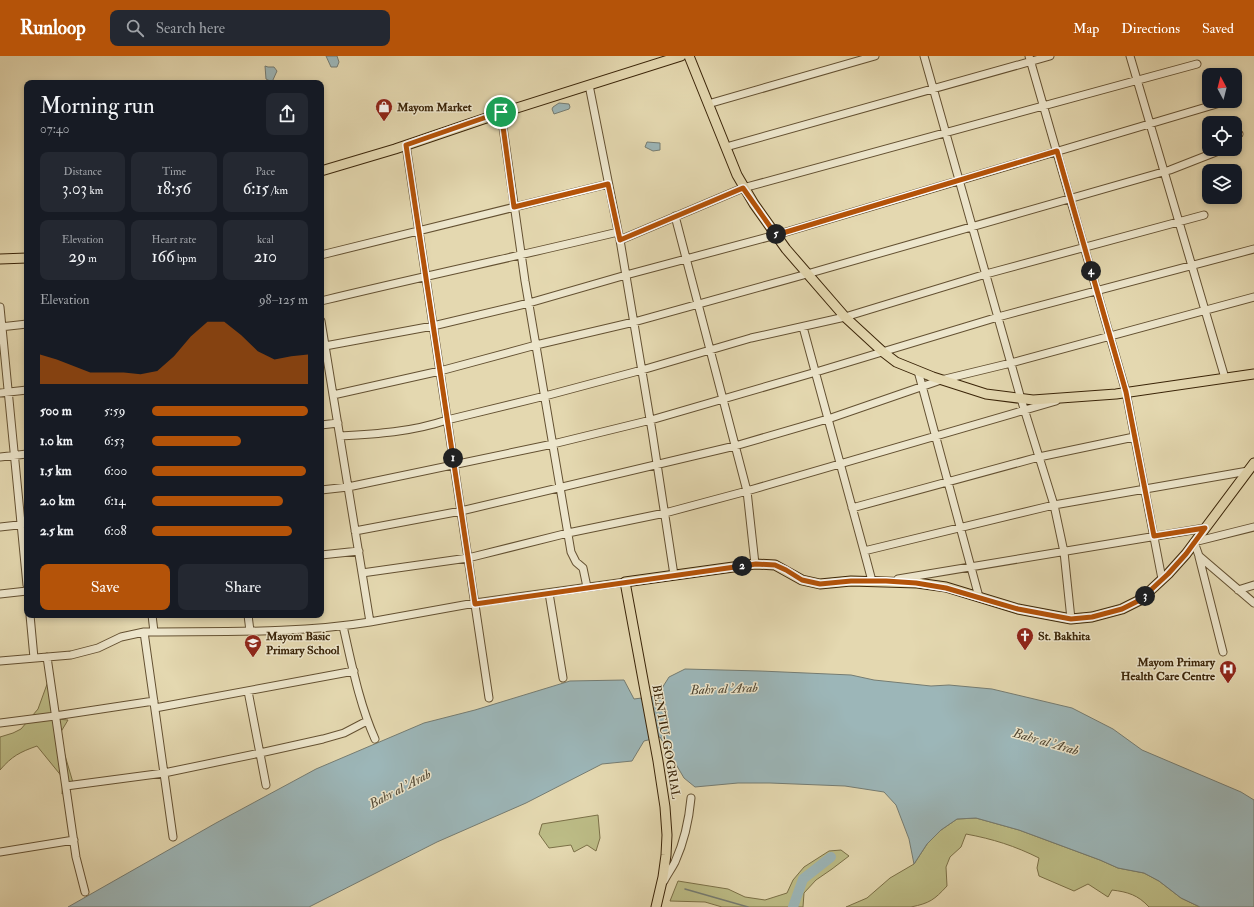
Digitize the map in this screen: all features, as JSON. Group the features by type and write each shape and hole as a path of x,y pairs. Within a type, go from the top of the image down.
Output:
{"main road":[{"path":"324,171 406,145 501,112 681,56"},
{"path":"689,56 743,188 786,249 845,317 896,362 918,372 986,394 1040,400 1126,392 1254,374"},
{"path":"0,259 24,258"},
{"path":"625,582 756,564 775,565 802,580 820,584 851,581 916,583 946,588 1018,609 1071,619 1092,617 1122,609 1140,600 1182,557 1251,467"},
{"name":"BENTIU-GOGRIAL","path":"625,582 664,800 667,835 666,855 662,884 656,907"}],"street":[{"path":"708,104 875,56"},
{"path":"924,56 1021,399 1054,506 1064,552 1071,619"},
{"path":"726,147 934,89 1030,59 1050,56"},
{"path":"1130,56 1225,378"},
{"path":"1030,59 1126,392 1162,579"},
{"path":"620,240 743,188 1197,64"},
{"path":"589,85 620,240 651,420 674,575"},
{"path":"325,346 433,326 529,303 626,275 776,235 1203,108"},
{"path":"501,112 529,303 571,552 576,562 583,568 587,587"},
{"path":"406,145 489,698"},
{"path":"333,395 440,371 536,345 634,322 1164,172 1206,156"},
{"path":"324,254 608,184"},
{"path":"340,436 384,434 433,425 447,420 642,370 750,338 845,317 986,274 1204,215"},
{"path":"675,216 747,491 756,564"},
{"path":"324,300 426,276 522,256 618,232"},
{"path":"324,490 348,487 553,444 651,420 998,318 1254,248"},
{"path":"355,531 461,511 735,446 828,419 941,380 1011,363 1254,297"},
{"path":"0,307 14,456 24,524 0,527"},
{"path":"1,327 24,324"},
{"path":"803,327 872,581"},
{"path":"324,340 324,358 338,423 370,622"},
{"path":"918,372 979,597"},
{"path":"0,393 24,390"},
{"path":"362,573 468,558 568,533 665,513 747,491 1068,398"},
{"path":"324,425 338,423"},
{"path":"852,508 1039,457 1134,437"},
{"path":"0,457 24,454"},
{"path":"864,550 1054,506 1145,490 1251,467"},
{"path":"1223,652 1199,556 1194,542 1254,527"},
{"path":"886,581 1205,528"},
{"path":"324,556 359,551"},
{"path":"1199,556 1254,603"},
{"path":"0,661 71,655 98,648 121,637 144,632 290,630 343,626 475,604 625,582"},
{"path":"1238,590 1254,585"},
{"path":"0,594 24,591"},
{"path":"549,593 563,678"},
{"path":"30,618 34,658"},
{"path":"152,618 154,632"},
{"path":"248,618 250,631"},
{"path":"343,626 360,701 375,739"},
{"path":"144,632 173,837"},
{"path":"46,657 76,857 85,892"},
{"path":"0,723 248,691 354,672"},
{"path":"248,691 266,784"},
{"path":"66,786 164,773 260,753 344,733 367,721"},
{"path":"662,884 675,862 687,828 691,798"},
{"path":"0,852 74,840"}],"green space":[{"path":"50,676 57,719 68,720 59,735 74,786 62,794 63,778 37,746 17,755 8,761 0,770 0,737 21,729 38,709"},
{"path":"598,815 600,838 596,851 587,845 574,852 571,845 549,848 539,834 542,824"},
{"path":"976,818 1019,830 1118,868 1144,873 1159,881 1181,898 1200,907 1149,907 1132,895 1112,890 1108,897 1088,884 1074,891 1039,876 1037,868 1039,858 1004,843 966,834 961,847 950,857 946,867 947,886 939,895 931,900 911,907 846,907 867,898 890,878 914,864 927,844 941,830 957,819"},
{"path":"841,850 849,856 816,880 804,893 803,907 722,907 705,902 670,901 678,881 728,889 745,897 765,900 787,893 793,880 804,867 829,851"}],"water":[{"path":"326,56 337,56 339,62 337,67 331,67"},
{"path":"265,66 274,67 277,71 273,80 266,79"},
{"path":"559,103 569,104 570,107 569,109 554,114 552,109"},
{"path":"647,142 660,143 660,150 653,151 645,147"},
{"name":"Bahr al 'Arab","path":"685,669 851,675 874,680 931,686 949,685 992,689 1072,708 1113,729 1142,750 1241,792 1254,800 1254,907 1200,907 1181,898 1159,881 1144,873 1118,868 1019,830 976,818 957,819 941,830 927,844 914,864 909,839 896,805 884,792 845,786 770,783 738,783 695,787 684,778 660,737 644,741 632,761 602,764 526,803 437,842 309,907 68,907 216,823 316,769 424,723 475,710 570,681 624,680 634,699 657,696 669,677"}],"waterway":[{"path":"793,907 803,879 831,857"},
{"path":"685,889 748,907"}],"place":[{"name":"Mayom Market","path":"384,122"},
{"name":"St. Bakhita","path":"1025,651"},
{"name":"Mayom Basic Primary School","path":"253,658"},
{"name":"Mayom Primary Health Care Centre","path":"1228,684"}],"route":[{"path":"501,112 514,207 608,184 620,240 743,188 776,235 1057,151 1126,392 1154,536 1205,528 1186,554 1168,574 1140,600 1122,609 1092,617 1071,619 1018,609 946,588 916,583 851,581 820,584 802,580 775,565 756,564 475,604 406,145 501,112"}]}
